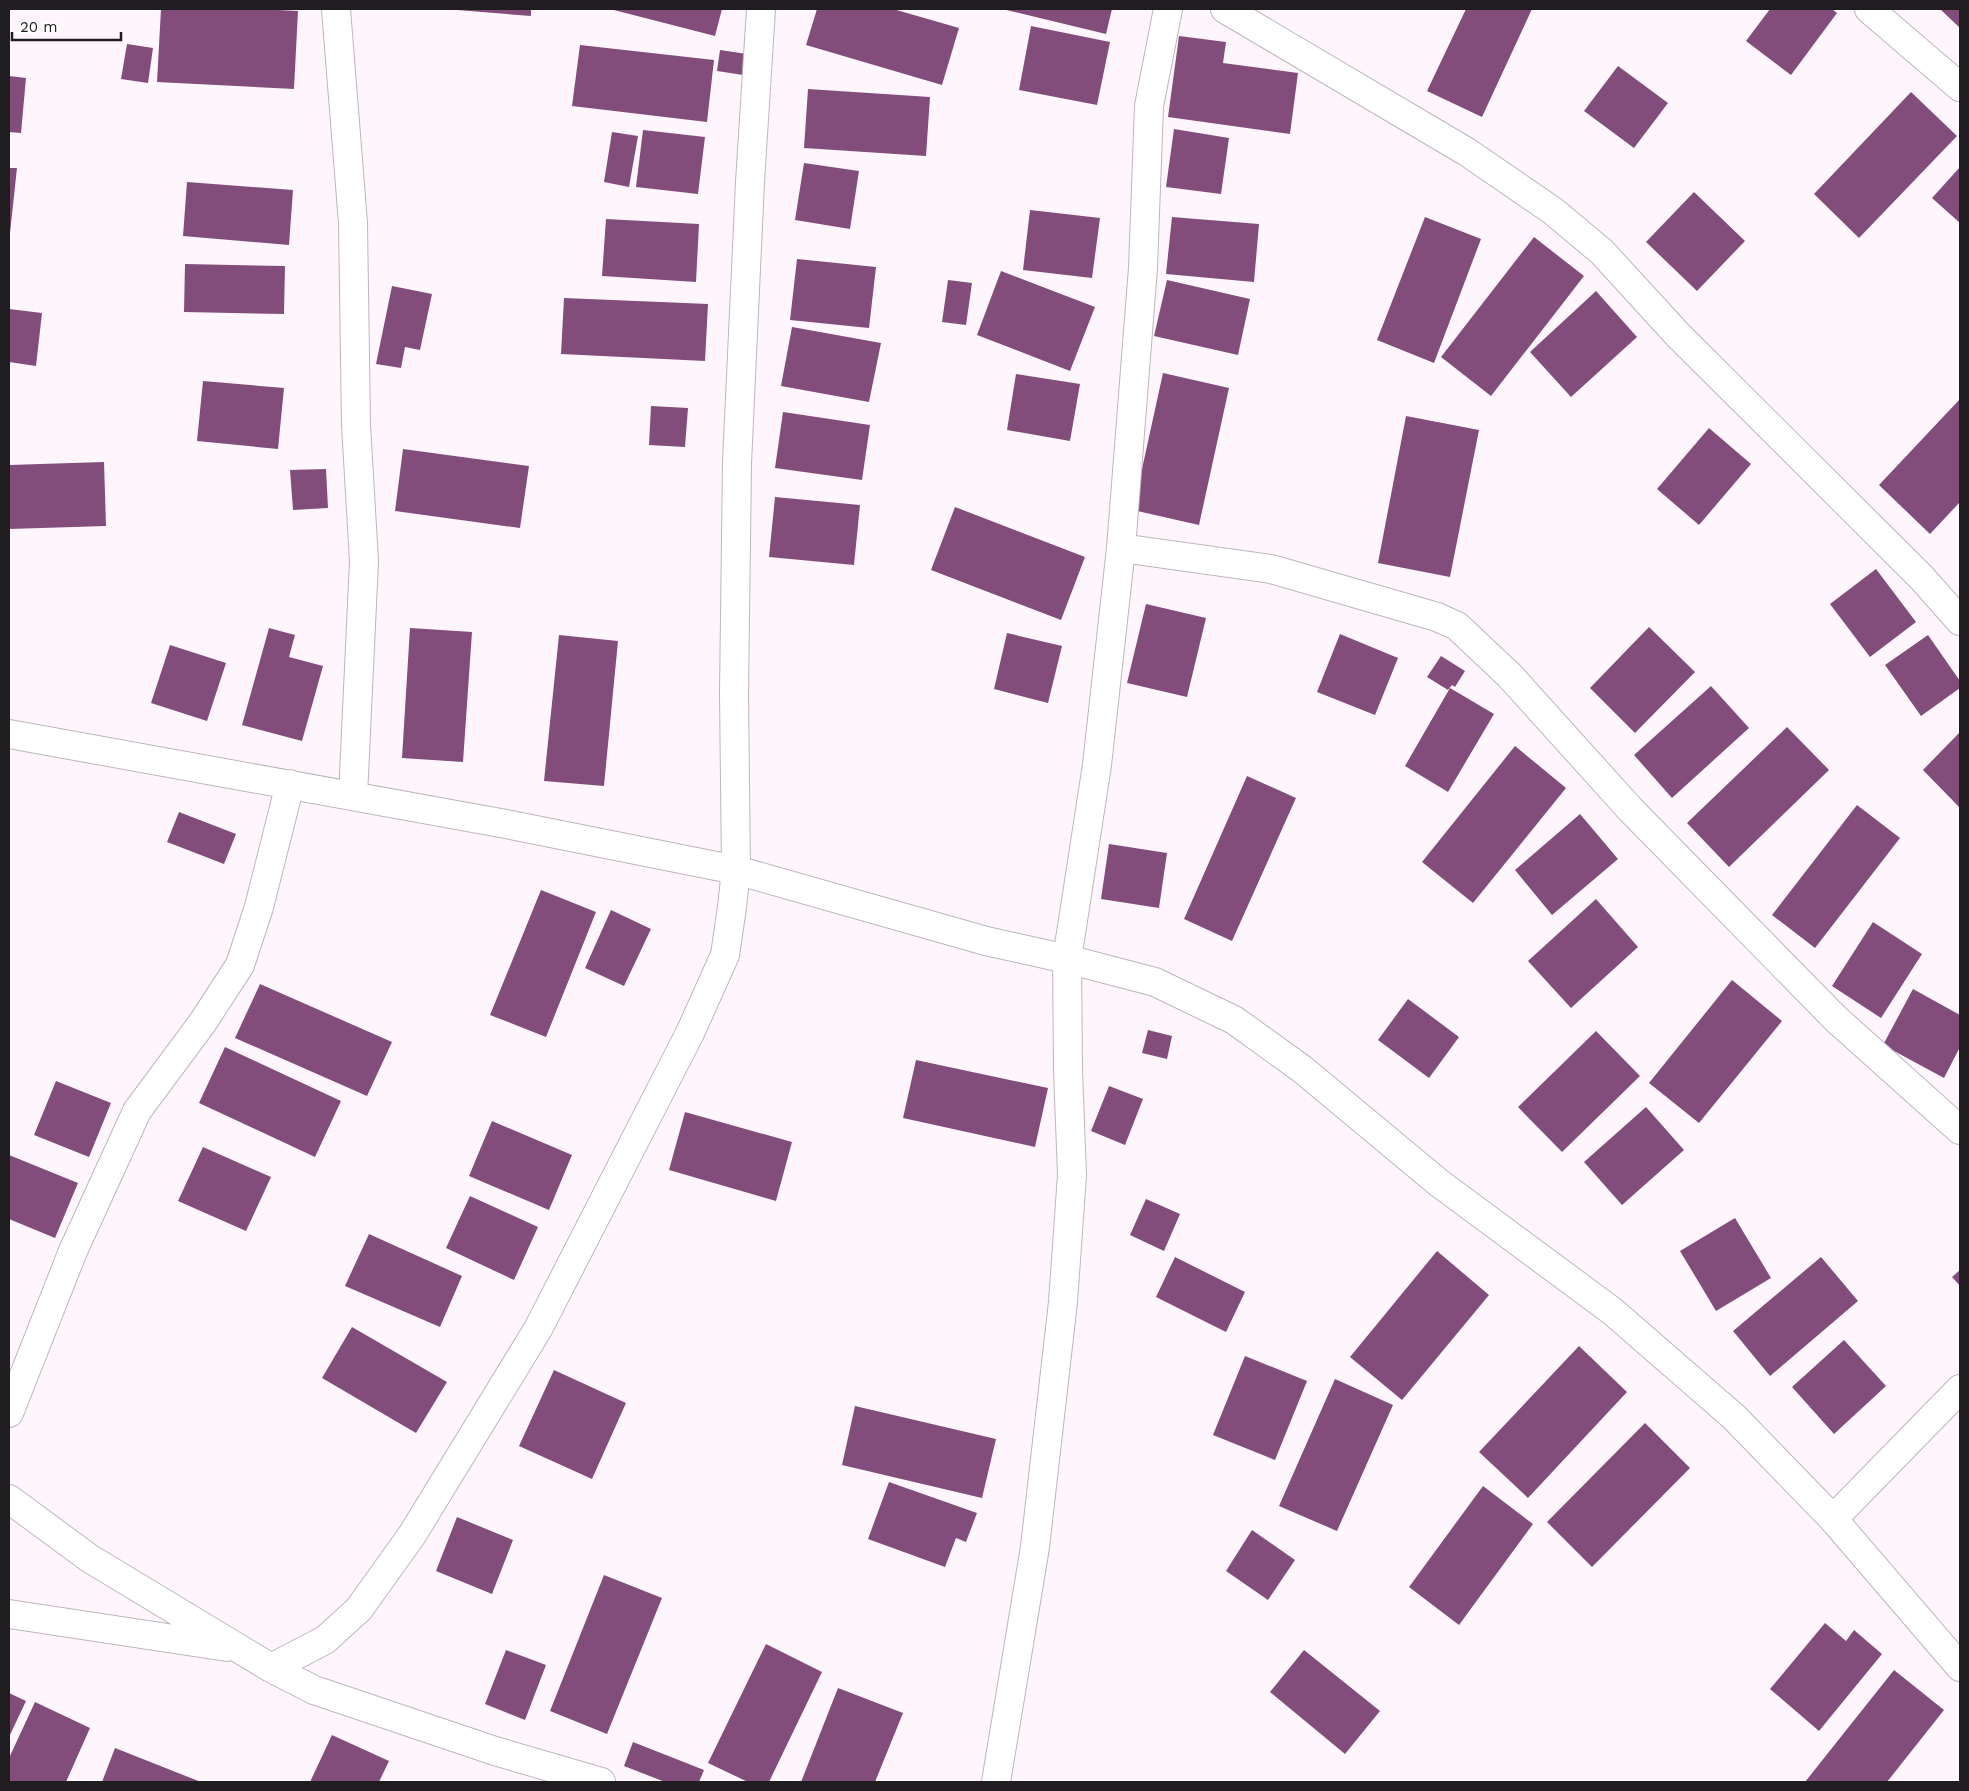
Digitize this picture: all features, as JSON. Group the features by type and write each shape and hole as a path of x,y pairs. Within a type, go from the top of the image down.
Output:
{"street":[{"path":"336,9 352,223 356,425 364,561 353,796"},
{"path":"271,1668 325,1640 359,1609 412,1535 538,1329 690,1033 724,955 736,870 734,694 737,463 750,182 761,9"},
{"path":"996,1782 1034,1547 1063,1302 1072,1175 1068,1070 1068,959 1097,765 1120,548 1143,268 1149,106 1168,9"},
{"path":"1225,9 1467,152 1554,211 1602,252 1678,336 1922,578 1960,621"},
{"path":"1869,9 1960,87"},
{"path":"1120,548 1271,569 1437,616 1457,626 1510,676 1630,809 1836,1019 1960,1130"},
{"path":"9,734 506,824 736,870 986,941 1068,959 1155,982 1234,1020 1302,1069 1439,1183 1612,1311 1734,1417 1833,1519 1960,1667"},
{"path":"9,1413 73,1250 138,1111 203,1022 240,966 259,907 290,784"},
{"path":"1833,1519 1960,1389"},
{"path":"9,1499 89,1558 271,1668 314,1690 495,1751 601,1782"},
{"path":"9,1614 241,1650"}],"building":[{"path":"161,9 298,11 294,89 157,82"},
{"path":"531,9 531,16 457,10"},
{"path":"610,9 722,9 715,36"},
{"path":"817,9 893,9 959,28 942,85 806,45"},
{"path":"1002,9 1112,9 1106,34"},
{"path":"1466,9 1532,9 1482,117 1427,91"},
{"path":"1770,9 1832,9 1837,13 1791,75 1746,41"},
{"path":"1960,9 1960,28 1941,10"},
{"path":"1031,26 1110,42 1097,105 1019,90"},
{"path":"1179,36 1226,42 1223,63 1298,73 1290,134 1168,117"},
{"path":"127,44 153,48 148,83 121,79"},
{"path":"580,45 714,60 707,122 572,106"},
{"path":"720,50 747,54 743,75 717,71"},
{"path":"1618,66 1668,103 1634,148 1584,111"},
{"path":"9,76 26,78 21,133 9,132"},
{"path":"808,89 930,97 926,156 804,148"},
{"path":"1911,92 1957,136 1859,238 1814,194"},
{"path":"1174,129 1229,138 1221,194 1166,187"},
{"path":"643,130 705,137 698,194 636,187"},
{"path":"612,132 638,136 629,187 604,182"},
{"path":"804,163 859,171 850,229 795,220"},
{"path":"1960,167 1960,223 1932,198"},
{"path":"9,168 17,168 10,233 9,233"},
{"path":"187,182 293,190 289,245 183,236"},
{"path":"1694,192 1745,241 1697,291 1646,242"},
{"path":"1030,210 1100,218 1092,278 1023,270"},
{"path":"1172,217 1259,224 1254,282 1166,274"},
{"path":"1425,217 1481,239 1434,363 1377,340"},
{"path":"606,219 699,224 696,282 602,276"},
{"path":"1534,237 1584,276 1491,396 1441,357"},
{"path":"797,259 876,267 869,328 790,320"},
{"path":"185,264 285,266 284,314 184,312"},
{"path":"1001,271 1095,307 1070,371 977,335"},
{"path":"948,280 972,283 966,325 942,322"},
{"path":"1167,280 1250,299 1238,355 1154,336"},
{"path":"392,286 432,294 420,350 405,347 401,368 376,364"},
{"path":"1596,291 1637,337 1571,397 1530,352"},
{"path":"564,298 708,304 705,361 561,354"},
{"path":"9,309 42,313 36,366 9,362"},
{"path":"792,327 881,343 869,402 781,386"},
{"path":"1163,373 1229,388 1199,525 1133,510"},
{"path":"1016,374 1080,384 1070,441 1007,430"},
{"path":"203,381 284,388 278,449 197,441"},
{"path":"1960,399 1960,502 1930,534 1879,485"},
{"path":"651,406 688,408 685,447 649,445"},
{"path":"783,412 870,425 862,480 775,468"},
{"path":"1406,416 1479,430 1450,577 1378,563"},
{"path":"1709,428 1751,464 1699,525 1657,489"},
{"path":"403,449 529,466 520,528 395,511"},
{"path":"104,462 106,526 9,529 9,465"},
{"path":"326,469 328,508 293,510 290,470"},
{"path":"775,497 860,505 854,565 769,557"},
{"path":"955,507 1085,557 1061,620 931,570"},
{"path":"1876,569 1916,622 1870,657 1830,604"},
{"path":"1146,604 1206,618 1187,697 1127,683"},
{"path":"1649,627 1695,672 1635,733 1590,688"},
{"path":"269,628 295,635 289,657 323,666 302,741 242,725"},
{"path":"410,628 472,632 463,762 402,758"},
{"path":"1007,633 1062,646 1048,703 994,689"},
{"path":"1340,634 1398,658 1375,715 1317,692"},
{"path":"559,635 618,641 604,786 544,781"},
{"path":"1928,635 1960,681 1960,688 1921,716 1885,665"},
{"path":"170,645 226,663 207,721 151,703"},
{"path":"1441,656 1465,671 1455,687 1452,685 1448,690 1427,677"},
{"path":"1711,686 1749,728 1672,798 1634,755"},
{"path":"1450,688 1494,714 1448,792 1405,766"},
{"path":"1787,727 1829,770 1729,867 1687,823"},
{"path":"1960,732 1960,808 1923,770"},
{"path":"1515,746 1566,788 1473,903 1422,862"},
{"path":"1247,776 1296,798 1232,941 1184,919"},
{"path":"1857,805 1900,838 1815,948 1772,915"},
{"path":"179,812 236,834 224,864 167,842"},
{"path":"1580,814 1618,859 1552,915 1515,870"},
{"path":"1109,844 1167,853 1159,908 1101,899"},
{"path":"541,890 596,912 546,1037 490,1015"},
{"path":"1596,899 1638,947 1571,1008 1528,961"},
{"path":"611,910 651,929 624,986 585,968"},
{"path":"1873,922 1922,954 1881,1018 1832,986"},
{"path":"1732,980 1782,1021 1699,1123 1649,1083"},
{"path":"260,984 392,1042 367,1096 235,1038"},
{"path":"1913,989 1960,1015 1960,1047 1944,1078 1883,1045"},
{"path":"1408,999 1459,1037 1429,1078 1378,1040"},
{"path":"1148,1030 1172,1036 1167,1059 1142,1053"},
{"path":"1596,1031 1640,1076 1562,1152 1518,1107"},
{"path":"225,1047 341,1101 315,1157 199,1103"},
{"path":"916,1060 1048,1088 1035,1147 903,1118"},
{"path":"56,1081 111,1103 89,1157 34,1135"},
{"path":"1109,1086 1143,1099 1125,1145 1091,1131"},
{"path":"1646,1107 1684,1150 1622,1205 1584,1162"},
{"path":"685,1112 792,1142 776,1201 669,1170"},
{"path":"492,1121 572,1155 549,1210 469,1176"},
{"path":"203,1147 271,1177 246,1231 178,1201"},
{"path":"9,1155 78,1183 55,1238 9,1219"},
{"path":"470,1196 538,1227 514,1280 446,1248"},
{"path":"1146,1199 1180,1214 1164,1251 1130,1235"},
{"path":"1735,1218 1771,1278 1716,1311 1680,1251"},
{"path":"369,1234 462,1276 440,1327 345,1286"},
{"path":"1437,1251 1489,1295 1402,1400 1350,1357"},
{"path":"1175,1257 1245,1292 1226,1332 1156,1297"},
{"path":"1821,1257 1858,1301 1770,1376 1733,1331"},
{"path":"1960,1270 1960,1286 1952,1277"},
{"path":"352,1327 447,1382 416,1433 322,1378"},
{"path":"1844,1340 1886,1386 1834,1434 1792,1387"},
{"path":"1579,1346 1627,1392 1528,1498 1479,1452"},
{"path":"1245,1356 1307,1381 1275,1460 1213,1435"},
{"path":"554,1370 626,1403 592,1479 519,1446"},
{"path":"1335,1379 1393,1405 1337,1531 1279,1506"},
{"path":"855,1406 996,1439 982,1498 842,1465"},
{"path":"1645,1423 1690,1468 1592,1567 1547,1522"},
{"path":"889,1482 977,1513 966,1542 956,1538 945,1567 868,1539"},
{"path":"1483,1486 1533,1524 1459,1625 1409,1587"},
{"path":"457,1517 513,1540 492,1594 436,1571"},
{"path":"1252,1530 1295,1560 1268,1600 1226,1571"},
{"path":"604,1575 662,1598 607,1734 550,1711"},
{"path":"1825,1623 1846,1641 1854,1630 1882,1654 1819,1731 1770,1689"},
{"path":"766,1644 822,1672 769,1782 748,1782 708,1763"},
{"path":"506,1650 546,1665 525,1720 485,1704"},
{"path":"1304,1650 1380,1711 1345,1754 1270,1692"},
{"path":"1894,1670 1944,1710 1887,1782 1805,1782"},
{"path":"838,1688 903,1713 875,1782 801,1782"},
{"path":"9,1693 26,1701 9,1737"},
{"path":"35,1702 90,1728 66,1782 9,1782 9,1758"},
{"path":"332,1735 389,1761 379,1782 310,1782"},
{"path":"633,1742 704,1770 699,1782 665,1782 624,1766"},
{"path":"115,1748 201,1782 102,1782"}]}
